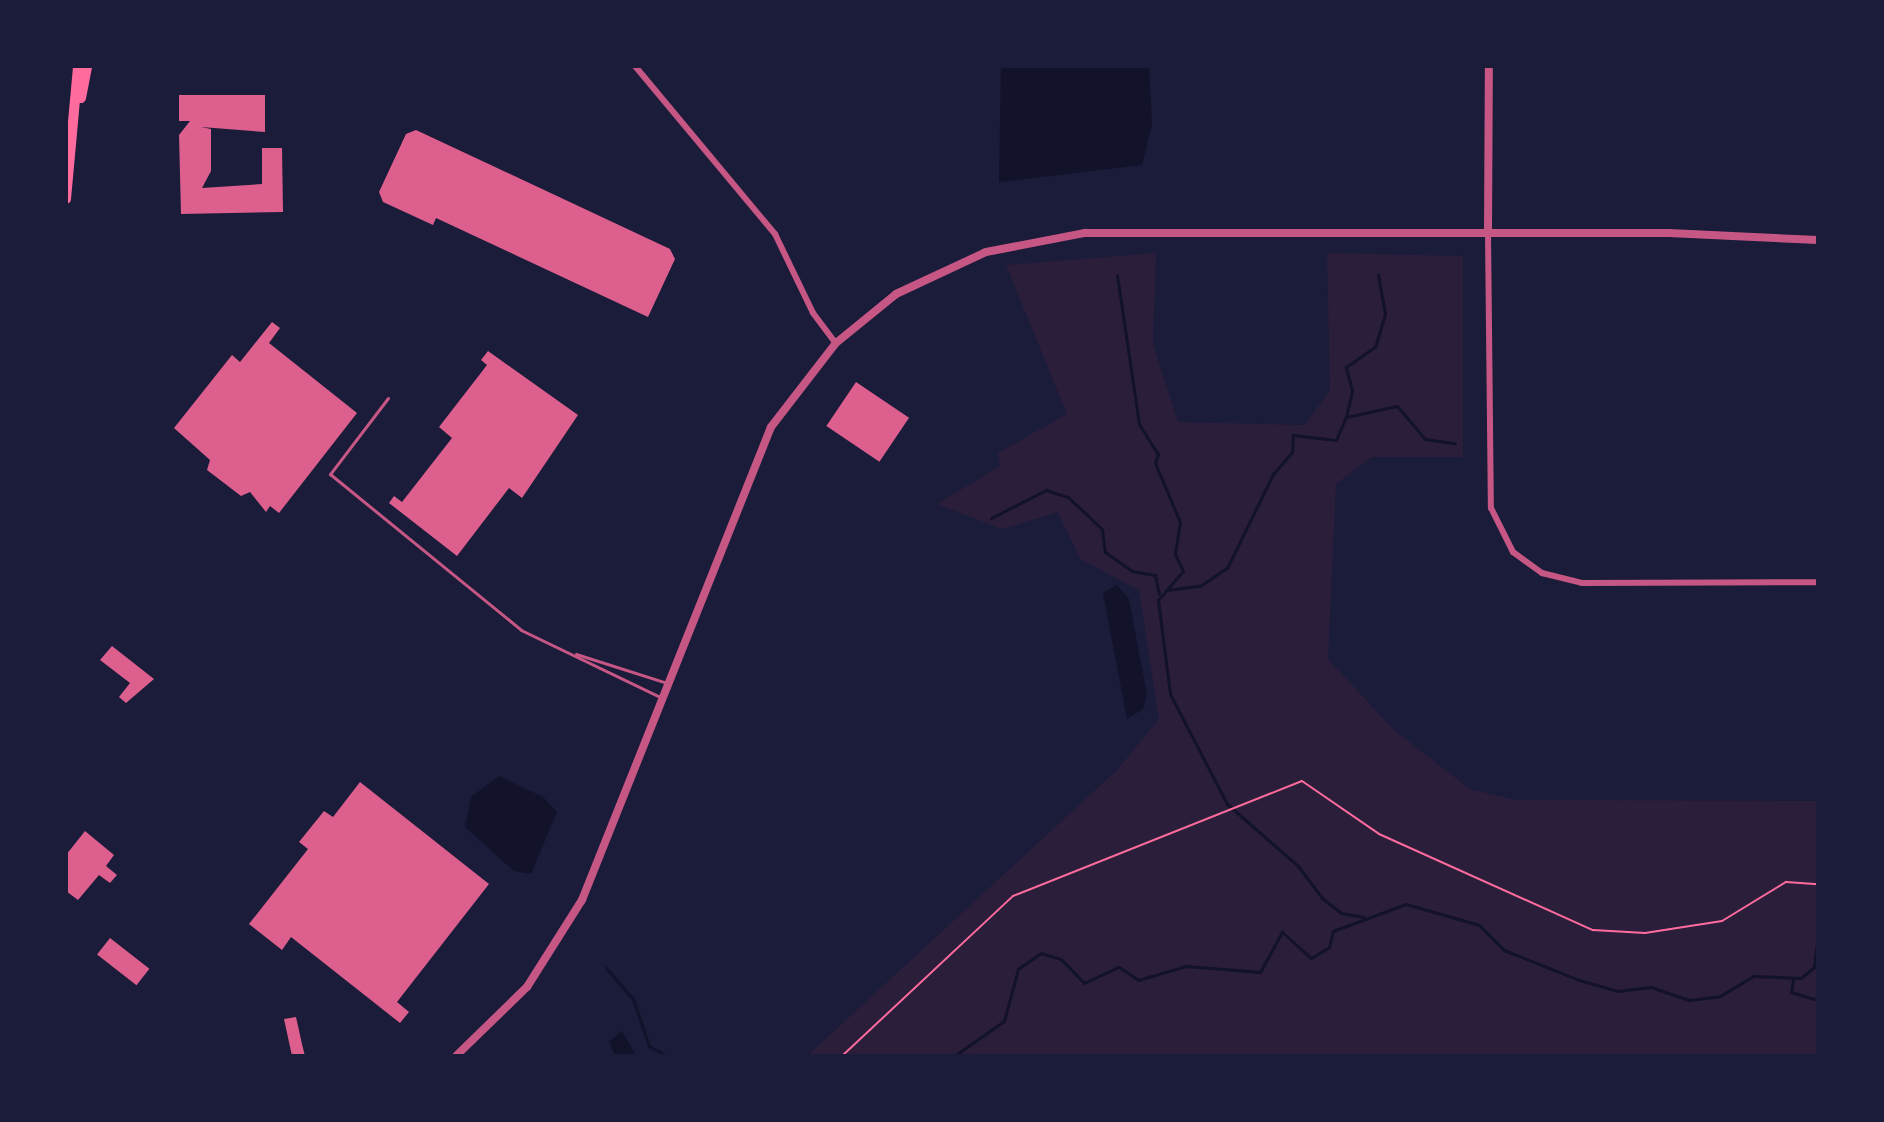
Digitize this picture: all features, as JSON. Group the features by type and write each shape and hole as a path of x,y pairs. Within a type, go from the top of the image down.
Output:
{"main road":[{"path":"66,199 78,66"},
{"path":"70,155 87,66"}],"street":[{"path":"635,66 775,234 806,301 836,343"},
{"path":"1489,66 1491,508 1513,552 1542,573 1582,583 1818,582"},
{"path":"456,1056 527,987 567,927 771,427 836,343 921,280 986,252 1051,236 1488,232 1818,240"}],"lane":[{"path":"388,398 330,474 521,630 662,698"},
{"path":"572,654 668,683"}],"path":[{"path":"842,1056 1013,896 1237,807 1309,782 1379,834 1593,930 1645,933 1722,921 1786,882 1818,884"}],"shaded area":[{"path":"1001,66 1149,66 1152,124 1142,165 999,182"},
{"path":"1156,253 1153,344 1178,422 1305,425 1330,390 1327,253 1463,256 1463,457 1372,457 1336,484 1328,659 1395,731 1470,789 1515,800 1818,801 1818,1056 807,1056 1118,769 1159,719 1139,590 1080,559 1058,512 1002,529 937,504 1000,466 998,453 1067,414 1006,265"},
{"path":"1117,585 1129,599 1147,695 1143,709 1127,719 1103,593"},
{"path":"499,776 543,797 557,812 531,874 514,871 465,827 471,797"},
{"path":"622,1031 636,1056 615,1056 609,1042"}],"building":[{"path":"179,95 265,95 265,132 201,127 211,129 211,171 202,188 262,184 262,148 282,148 283,212 181,214 179,135 190,121 179,121"},
{"path":"416,130 670,249 675,259 648,317 436,218 433,225 383,202 379,192 406,134"},
{"path":"272,322 280,328 269,343 357,413 279,513 270,506 266,512 250,492 241,496 207,470 210,460 174,428 232,355 240,362"},
{"path":"488,351 578,415 522,498 509,488 457,556 389,503 394,496 402,502 452,438 439,427 487,365 481,360"},
{"path":"856,382 909,418 879,462 826,426"},
{"path":"112,646 154,679 126,703 119,697 130,683 100,660"},
{"path":"360,782 489,884 397,1002 409,1012 400,1023 291,937 282,950 249,924 308,849 299,842 324,811 333,817"},
{"path":"85,831 114,855 106,866 117,875 110,883 99,875 78,900 66,891 66,855"},
{"path":"110,938 149,969 136,985 97,955"},
{"path":"296,1017 305,1056 292,1056 284,1019"}],"waterway":[{"path":"1117,275 1139,424 1158,454 1155,463 1180,522 1175,554 1183,571 1158,600 1170,694 1227,804 1298,866 1322,898 1341,913 1364,917"},
{"path":"1346,417 1352,390 1346,367 1375,347 1385,314 1378,275"},
{"path":"1166,590 1200,586 1227,568 1273,474 1292,452 1293,435 1336,440 1346,417 1397,406 1425,439 1455,443"},
{"path":"991,518 1046,490 1068,497 1102,529 1105,552 1132,571 1155,575 1159,594"},
{"path":"954,1056 1004,1021 1018,969 1041,953 1061,959 1084,983 1119,967 1138,980 1186,966 1260,972 1282,932 1311,958 1329,947 1333,931 1406,904 1479,925 1504,950 1579,980 1618,991 1651,987 1689,1000 1720,996 1753,976 1801,978 1814,967 1818,932"},
{"path":"606,968 633,999 649,1046 667,1056"},
{"path":"1793,980 1791,992 1818,1000"}]}
